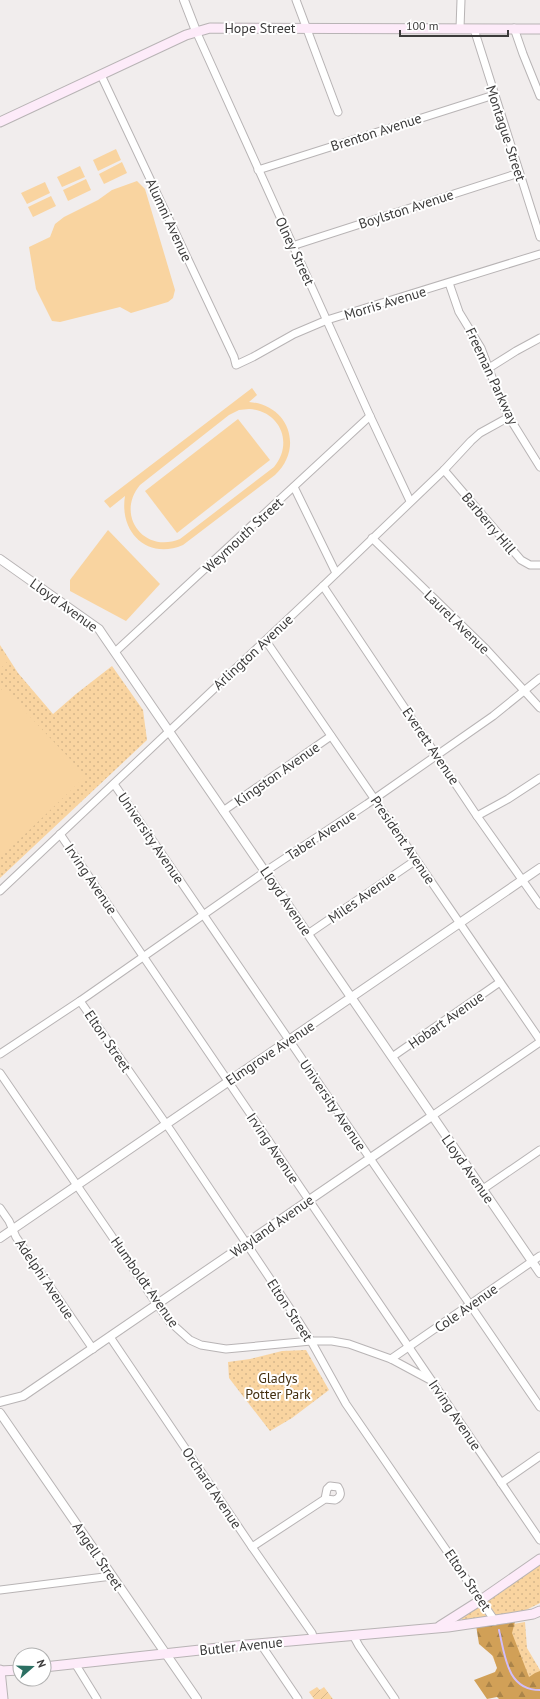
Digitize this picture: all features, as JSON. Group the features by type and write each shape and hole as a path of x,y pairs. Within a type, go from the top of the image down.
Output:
{"main road":[{"name":"Hope Street","path":"0,122 196,31 210,28 540,29"},
{"path":"437,1627 481,1600 540,1559"},
{"name":"Butler Avenue","path":"52,1666 262,1643 495,1621 538,1613"},
{"path":"3,1699 0,1671 12,1670"}],"street":[{"name":"Olney Street","path":"184,0 196,31 292,246 410,501"},
{"path":"296,0 338,112"},
{"path":"460,0 460,28"},
{"name":"Montague Street","path":"474,28 540,237"},
{"path":"514,28 540,96"},
{"name":"Alumni Avenue","path":"101,75 234,357 236,365"},
{"name":"Brenton Avenue","path":"258,170 494,95"},
{"name":"Boylston Avenue","path":"292,246 519,173"},
{"name":"Morris Avenue","path":"236,365 253,358 294,334 327,320 540,254"},
{"name":"Freeman Parkway","path":"449,283 459,312 481,348 509,417 540,468"},
{"path":"489,368 516,350 540,338"},
{"name":"Weymouth Street","path":"115,652 370,416"},
{"name":"Arlington Avenue","path":"0,892 323,586 444,470 480,433 509,417"},
{"name":"Barberry Hill","path":"444,470 521,560 530,565 540,565"},
{"path":"294,487 336,573"},
{"name":"Laurel Avenue","path":"372,538 486,649 540,708"},
{"name":"Lloyd Avenue","path":"0,559 99,629 540,1273"},
{"name":"Everett Avenue","path":"323,586 477,816 540,905"},
{"name":"President Avenue","path":"266,640 540,1041"},
{"name":"Taber Avenue","path":"0,1054 80,1001 266,871 437,756 493,716 540,678"},
{"name":"Kingston Avenue","path":"223,811 331,736"},
{"path":"477,816 514,796 540,778"},
{"name":"University Avenue","path":"114,784 540,1407"},
{"name":"Irving Avenue","path":"60,834 540,1540"},
{"name":"Miles Avenue","path":"308,934 416,860"},
{"name":"Elmgrove Avenue","path":"0,1238 540,868"},
{"name":"Hobart Avenue","path":"392,1057 500,982"},
{"name":"Elton Street","path":"80,1001 166,1124 311,1341 346,1404 495,1621"},
{"name":"Wayland Avenue","path":"0,1402 23,1396 540,1041"},
{"name":"Humboldt Avenue","path":"0,1073 157,1305 179,1332 190,1340 213,1348 226,1349 311,1341 332,1341 350,1344 391,1359 432,1381"},
{"path":"483,1189 540,1150"},
{"name":"Adelphi Avenue","path":"0,1208 13,1229 16,1237 93,1349"},
{"name":"Cole Avenue","path":"391,1359 540,1256"},
{"name":"Orchard Avenue","path":"110,1337 312,1633 314,1639"},
{"name":"Angell Street","path":"0,1413 197,1699"},
{"path":"501,1483 540,1456"},
{"path":"252,1547 325,1498"},
{"path":"0,1590 112,1576"},
{"path":"353,1635 395,1699"},
{"path":"262,1643 264,1649 298,1699"},
{"path":"76,1664 97,1699"},
{"path":"90,1688 90,1699"}],"green space":[{"path":"116,149 121,160 98,171 93,160"},
{"path":"122,162 127,173 104,184 99,174"},
{"path":"80,166 85,177 62,187 57,177"},
{"path":"86,179 91,190 68,201 63,190"},
{"path":"137,181 145,189 175,290 173,298 168,302 131,313 120,307 60,322 52,321 36,289 29,247 50,237 55,224 64,217 98,200 112,190"},
{"path":"45,182 50,193 27,204 21,193"},
{"path":"51,196 56,206 33,217 28,207"},
{"path":"252,388 257,395 249,402 263,405 274,411 282,419 288,430 290,441 289,453 284,464 275,475 183,545 170,549 158,549 148,546 131,532 124,509 125,496 110,508 104,501","holes":["249,409 260,411 276,422 281,430 283,448 280,458 274,467 180,539 167,542 155,541 145,536 137,529 132,519 131,508 133,497 140,485 229,415 239,410"]},
{"path":"238,419 270,460 177,533 145,491"},
{"path":"108,530 160,584 126,621 70,591 70,580"},
{"path":"0,645 18,673 53,714 112,666 143,710 147,740 0,878"},
{"path":"0,651 9,660 0,669"},
{"path":"3,688 86,776 0,858 0,691"},
{"name":"Gladys Potter Park","path":"306,1350 329,1390 292,1418 270,1431 229,1378 228,1362 250,1359 282,1351"},
{"path":"540,1564 540,1603 526,1610 462,1622 462,1616"},
{"path":"516,1618 512,1633 529,1677 540,1671 540,1699 499,1699 497,1697 487,1699 474,1680 495,1672 497,1668 493,1656 479,1644 476,1625"},
{"path":"525,1622 527,1648 540,1670 540,1699 501,1676 481,1630"},
{"path":"317,1687 320,1690 324,1687 333,1699 314,1699 309,1692"}],"waterway":[{"path":"499,1630 509,1670 514,1678 529,1688 540,1690"}]}
